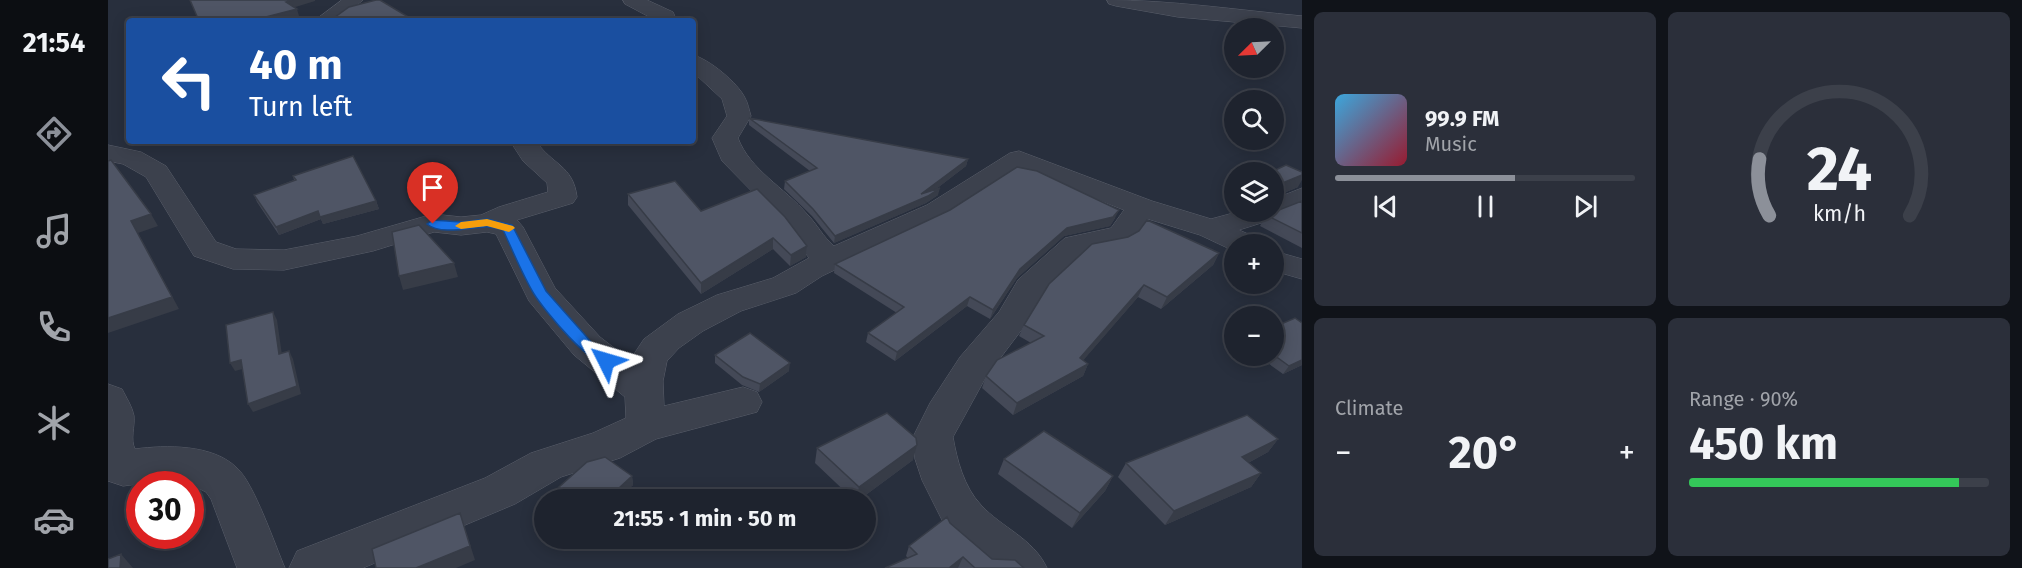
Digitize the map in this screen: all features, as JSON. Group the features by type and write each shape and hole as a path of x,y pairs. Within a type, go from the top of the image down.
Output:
{"street":[{"path":"328,18 354,0"},
{"path":"632,0 666,18"},
{"path":"1116,0 1178,11 1302,22"},
{"path":"696,64 708,72 733,97 739,116 725,138 730,155 797,220 814,245 830,260"},
{"path":"108,154 134,144"},
{"path":"487,223 509,213 563,197 561,181 532,155 525,144"},
{"path":"108,154 132,158 156,172 205,249 233,260 284,260 362,244 433,224 461,226 487,223 508,227 541,293 645,408"},
{"path":"645,408 649,358 670,338 718,306 772,292 795,282 811,269 937,211 1019,159 1142,207 1224,235"},
{"path":"1284,205 1302,197"},
{"path":"1023,568 964,518 943,480 936,459 933,437 944,414 973,367 1011,321 1030,288 1076,245 1111,239 1122,234 1142,207"},
{"path":"1211,229 1234,222"},
{"path":"1284,264 1302,269"},
{"path":"108,399 114,415 112,444 123,469 163,462 199,468 223,480 261,568"},
{"path":"312,567 500,490 546,465 605,446 645,408 743,402"}],"building":[{"path":"190,0 293,0 286,2 297,9 262,18 198,18"},
{"path":"380,0 410,18 315,17 335,17 349,7"},
{"path":"749,118 968,159 921,194 940,188 928,196 835,236 813,209 785,181 817,168"},
{"path":"353,156 376,201 320,217 318,211 276,227 254,195 296,180 293,176"},
{"path":"111,160 151,214 131,221 172,297 108,318 108,161"},
{"path":"1284,166 1302,172 1302,175 1284,182"},
{"path":"1017,167 1037,171 1119,210 1113,217 1067,228 1020,269 993,310 970,297 897,352 868,333 904,307 835,264 950,210"},
{"path":"675,181 701,211 757,189 785,217 807,246 791,255 773,238 701,283 628,194"},
{"path":"1302,201 1302,233 1280,222 1284,222 1284,208"},
{"path":"1147,220 1219,253 1167,297 1144,285 1080,358 1088,364 1017,403 986,376 997,360 1044,336 1024,325 1049,284 1092,244 1128,237 1139,231"},
{"path":"419,225 454,263 399,276 392,232"},
{"path":"273,312 279,354 289,351 297,386 248,404 241,360 230,363 226,325"},
{"path":"1295,318 1302,323 1302,360 1289,366 1284,362 1284,323"},
{"path":"750,333 790,363 760,384 743,377 715,355"},
{"path":"887,413 916,438 917,445 859,487 817,448"},
{"path":"1247,415 1278,439 1242,457 1261,473 1174,511 1126,463"},
{"path":"1044,431 1113,476 1080,513 1004,459"},
{"path":"605,457 632,476 618,489 561,489 559,487 587,462"},
{"path":"460,513 470,546 416,568 376,568 372,549"},
{"path":"947,517 950,523 992,559 1015,560 1024,568 975,568 963,557 949,568 885,568 917,554 909,546"},
{"path":"121,554 120,568 108,568 108,559"}],"slow traffic":[{"path":"461,226 487,223 509,228"}],"route":[{"path":"433,224 461,226 487,223 508,227 541,293 587,346 606,361"}]}
